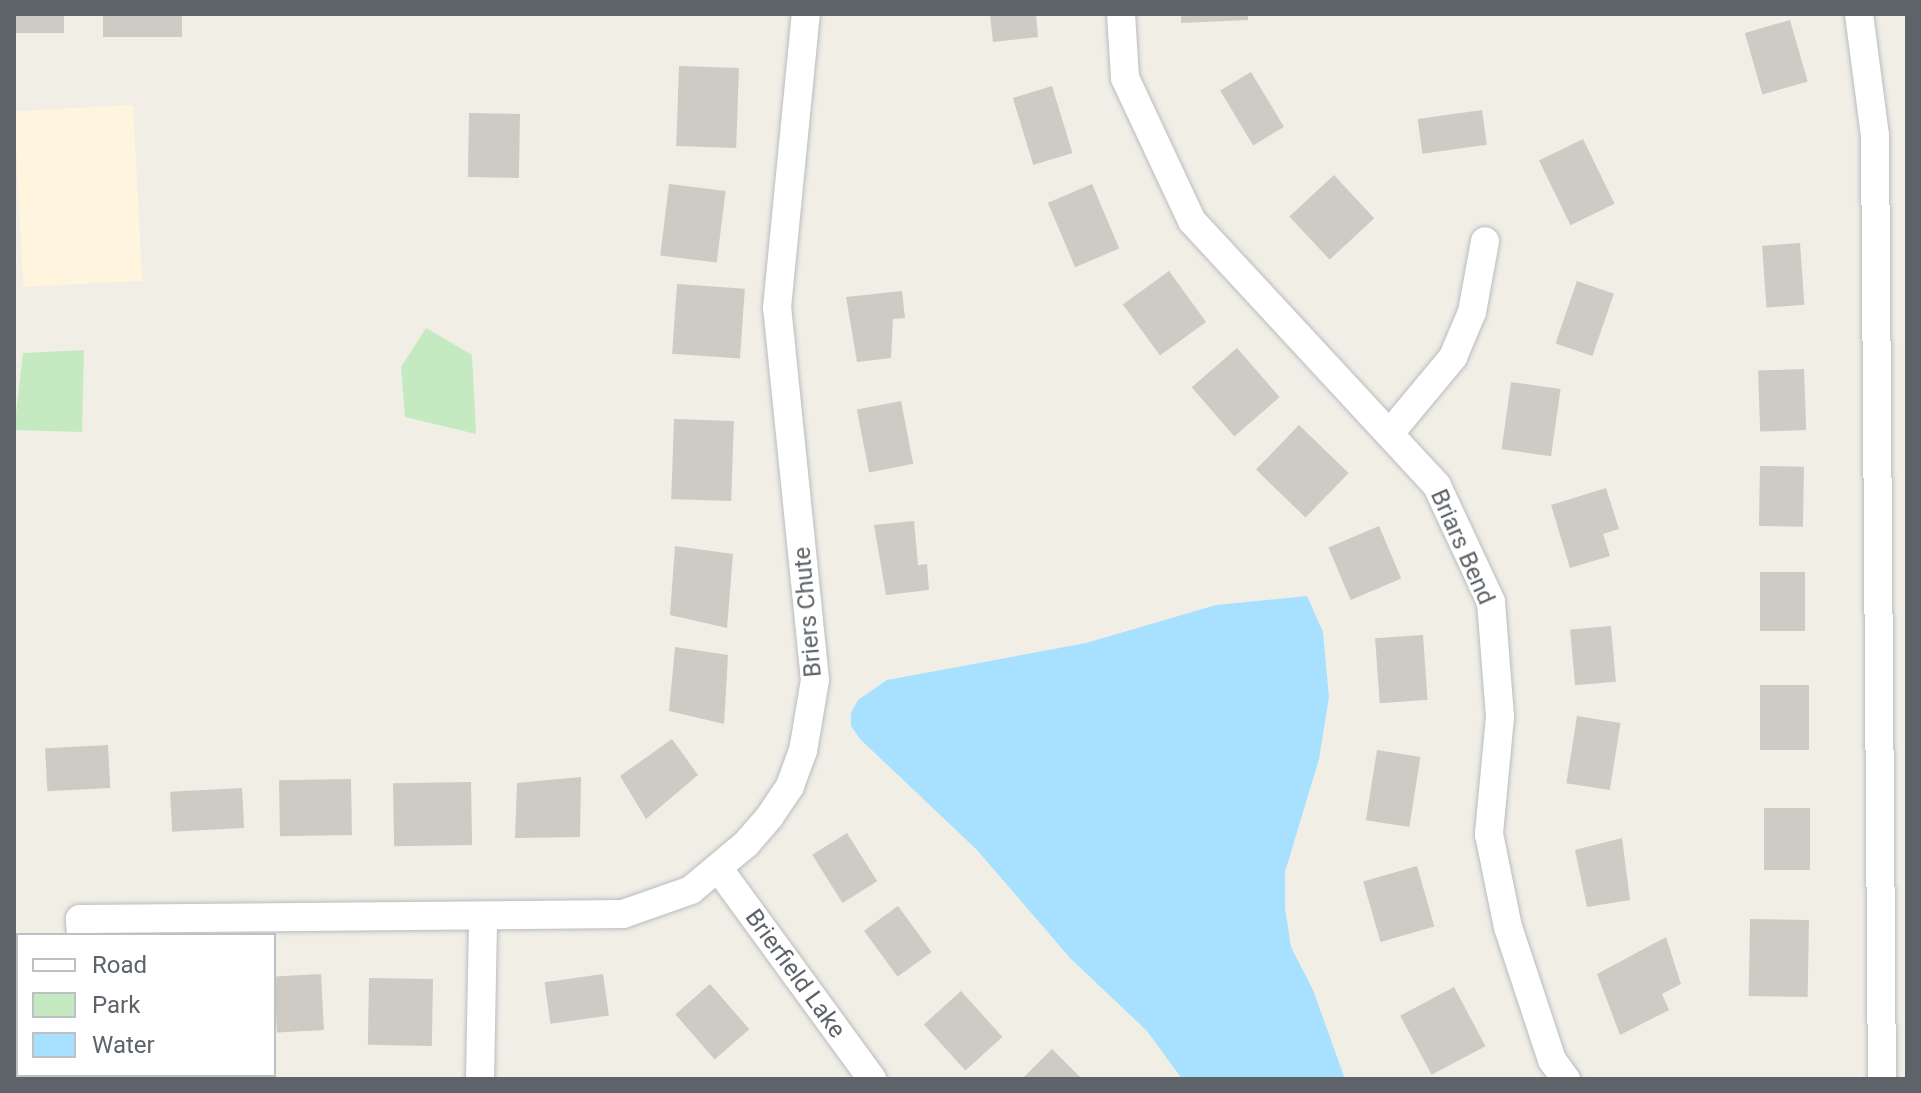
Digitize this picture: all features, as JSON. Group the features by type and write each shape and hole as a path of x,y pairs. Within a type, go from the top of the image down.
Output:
{"street":[{"name":"Briers Chute","path":"80,927 623,914 691,890 746,844 790,786 811,716 815,680 777,308 806,14"},
{"name":"Briars Bend","path":"1121,14 1125,78 1192,221 1437,486 1491,602 1500,717 1489,834 1508,927 1552,1060 1566,1079"},
{"path":"1859,14 1875,135 1882,1079"},
{"path":"1390,433 1453,357 1472,312 1485,241"},
{"name":"Brierfield Lake","path":"719,869 872,1079"},
{"path":"480,1079 483,916"}],"shaded area":[{"path":"133,105 142,281 23,287 14,111"}],"green space":[{"path":"426,328 472,355 476,434 405,417 401,367"},
{"path":"84,350 82,432 14,430 23,353"}],"water":[{"path":"1307,596 1323,632 1329,697 1319,759 1285,872 1285,908 1291,947 1313,990 1345,1079 1182,1079 1147,1031 1070,958 977,850 860,739 851,726 851,713 858,700 887,680 1086,643 1216,605"}],"building":[{"path":"14,14 64,14 64,33 14,33"},
{"path":"103,14 182,14 182,37 103,37"},
{"path":"990,14 1036,14 1038,37 993,42"},
{"path":"1181,14 1248,14 1248,20 1181,23"},
{"path":"1790,20 1808,82 1762,94 1745,33"},
{"path":"679,66 739,68 736,148 676,146"},
{"path":"1251,72 1284,127 1253,145 1220,91"},
{"path":"1052,86 1072,153 1033,165 1013,98"},
{"path":"1482,110 1487,145 1423,154 1418,119"},
{"path":"469,113 520,114 519,178 468,177"},
{"path":"1583,139 1615,204 1571,225 1539,160"},
{"path":"1334,175 1374,218 1330,260 1289,217"},
{"path":"669,184 726,191 717,262 660,255"},
{"path":"1092,184 1119,248 1075,267 1048,203"},
{"path":"1800,243 1804,305 1766,307 1762,246"},
{"path":"1169,271 1206,322 1160,355 1123,305"},
{"path":"1577,281 1614,294 1592,356 1556,343"},
{"path":"677,284 745,289 740,359 672,354"},
{"path":"902,291 905,318 893,319 891,358 857,362 846,297"},
{"path":"1237,348 1280,397 1234,436 1192,387"},
{"path":"1804,369 1806,430 1760,432 1758,371"},
{"path":"1511,382 1561,389 1551,456 1502,449"},
{"path":"901,401 913,464 869,472 857,410"},
{"path":"674,419 734,421 731,501 671,499"},
{"path":"1299,425 1349,473 1306,518 1256,470"},
{"path":"1760,466 1804,467 1803,527 1759,526"},
{"path":"1606,488 1619,529 1603,534 1610,556 1570,568 1551,505"},
{"path":"914,521 918,565 927,564 929,590 886,595 874,525"},
{"path":"1379,526 1401,578 1351,600 1328,547"},
{"path":"675,546 733,554 727,628 670,615"},
{"path":"1760,572 1805,572 1805,631 1760,631"},
{"path":"1611,626 1616,682 1575,685 1570,630"},
{"path":"1423,635 1428,700 1380,703 1375,638"},
{"path":"675,647 728,655 724,724 669,711"},
{"path":"1760,685 1809,685 1809,750 1760,750"},
{"path":"1577,716 1620,723 1610,790 1566,783"},
{"path":"672,739 698,775 646,819 620,776"},
{"path":"108,745 110,788 47,791 45,748"},
{"path":"1377,750 1420,757 1409,827 1366,820"},
{"path":"581,777 580,837 515,838 517,783"},
{"path":"351,779 352,835 280,836 279,780"},
{"path":"471,782 472,845 394,846 393,783"},
{"path":"242,788 244,828 172,832 170,792"},
{"path":"1764,808 1810,808 1810,870 1764,870"},
{"path":"847,833 877,881 842,903 812,855"},
{"path":"1622,838 1630,900 1587,907 1575,850"},
{"path":"1417,866 1434,927 1381,942 1363,881"},
{"path":"898,906 932,952 898,977 864,931"},
{"path":"1750,919 1809,920 1808,997 1749,996"},
{"path":"1666,937 1681,984 1662,994 1669,1010 1620,1035 1597,974"},
{"path":"321,974 324,1030 277,1032 276,976"},
{"path":"603,974 609,1016 550,1024 545,982"},
{"path":"369,978 433,979 432,1046 368,1045"},
{"path":"710,984 749,1029 715,1059 675,1014"},
{"path":"1454,987 1485,1046 1432,1075 1400,1016"},
{"path":"961,991 1002,1037 965,1071 924,1024"},
{"path":"1052,1049 1082,1079 1022,1079"}]}
